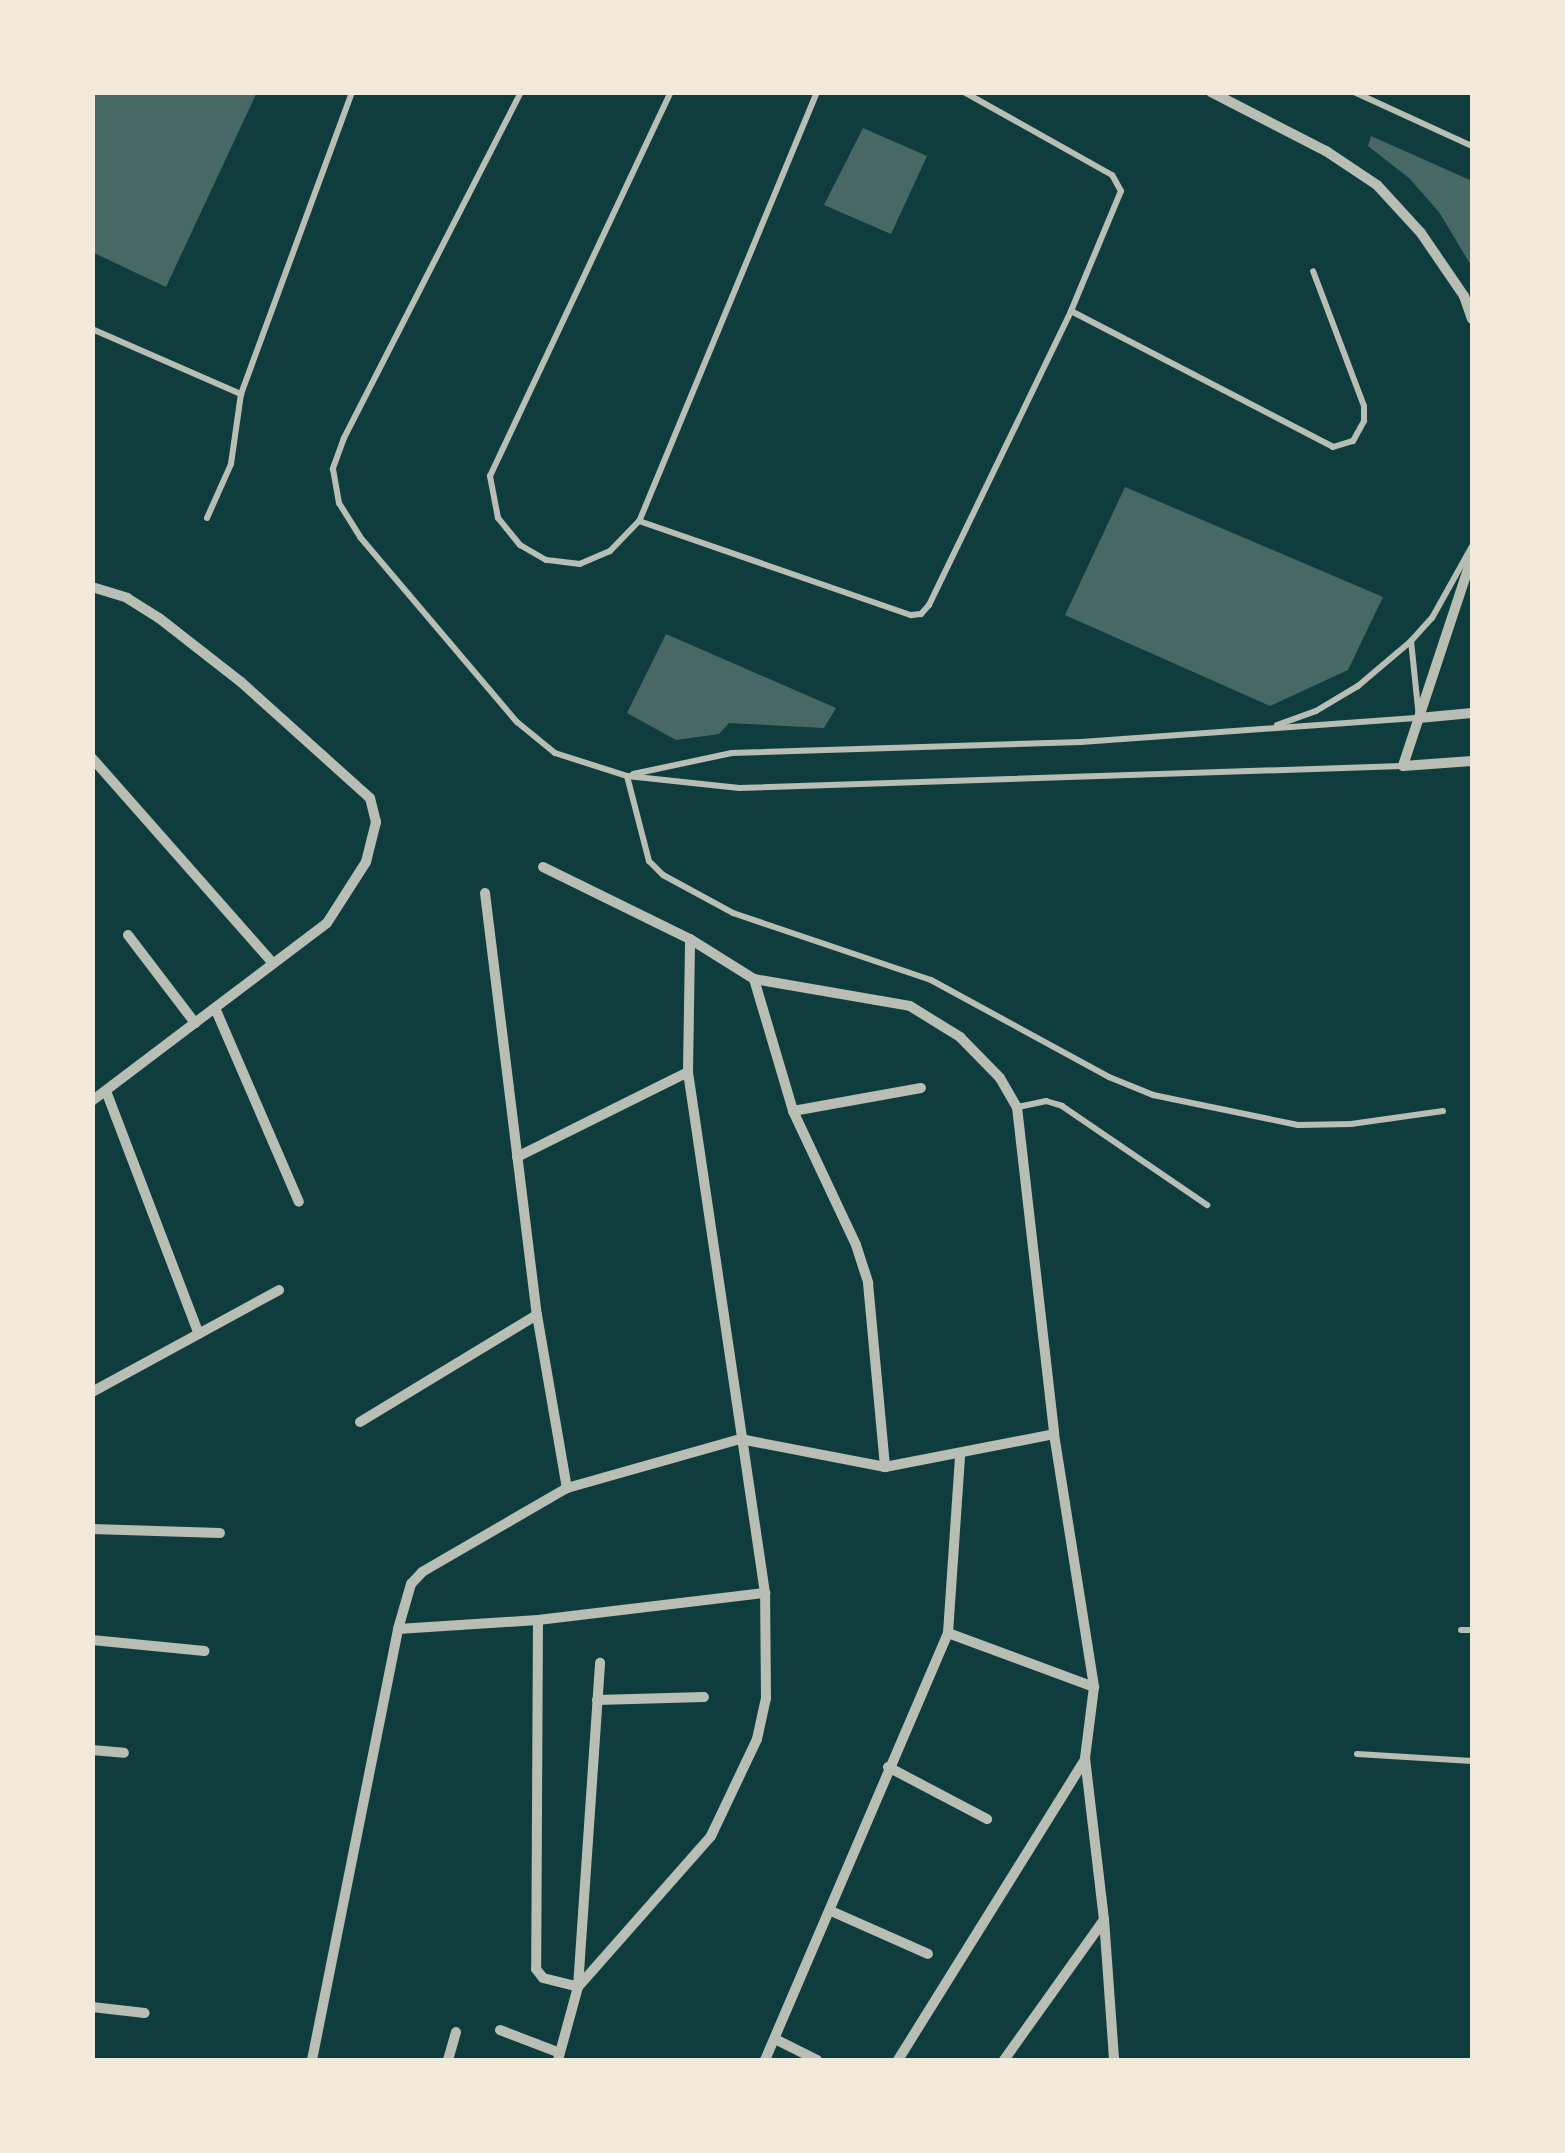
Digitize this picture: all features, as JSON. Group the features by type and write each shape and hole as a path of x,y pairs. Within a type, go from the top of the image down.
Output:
{"street":[{"path":"1211,92 1326,151 1377,184 1421,233 1464,296 1472,319"},
{"path":"1472,557 1403,766 1472,761"},
{"path":"92,587 127,598 159,618 240,682 370,798 376,822 366,862 327,923 92,1101"},
{"path":"1420,718 1472,713"},
{"path":"92,758 274,962"},
{"path":"543,867 690,939 754,979 910,1006 960,1037 1000,1078 1016,1107 1055,1439 1094,1687 1085,1758 1104,1919 1113,2059"},
{"path":"485,893 537,1315 567,1488"},
{"path":"128,934 195,1024"},
{"path":"578,1987 710,1836 737,1788 766,1698 765,1593 688,1072 690,939"},
{"path":"754,979 794,1111 856,1245 868,1283 886,1467"},
{"path":"214,1008 299,1202"},
{"path":"517,1157 688,1072"},
{"path":"794,1111 921,1088"},
{"path":"106,1092 199,1334"},
{"path":"92,1392 279,1290"},
{"path":"360,1422 537,1315"},
{"path":"312,2060 398,1629 412,1584 422,1572 567,1488 740,1440 886,1467 1055,1439"},
{"path":"765,2060 948,1633 960,1455"},
{"path":"92,1528 220,1533"},
{"path":"398,1629 538,1620 765,1593"},
{"path":"538,1620 536,1969 544,1978 578,1987"},
{"path":"948,1633 1094,1687"},
{"path":"92,1640 204,1651"},
{"path":"500,2030 559,2057 578,1987 600,1663"},
{"path":"597,1700 704,1698"},
{"path":"92,1750 124,1754"},
{"path":"898,2060 1085,1758"},
{"path":"888,1767 986,1819"},
{"path":"830,1911 928,1954"},
{"path":"1004,2060 1104,1919"},
{"path":"92,2008 145,2013"},
{"path":"448,2060 456,2032"},
{"path":"775,2039 817,2060"}],"lane":[{"path":"208,518 231,464 241,394 352,92"},
{"path":"521,92 344,438 333,469 339,504 360,538 517,722 555,753 627,776 740,788 1403,766"},
{"path":"671,92 490,476 498,518 520,545 546,560 580,564 610,550 639,521 817,92"},
{"path":"639,521 782,574 920,614 929,605 1071,311 1121,191 1118,182 964,92"},
{"path":"1354,92 1472,146"},
{"path":"1071,311 1333,447 1353,440 1364,421 1364,406 1313,271"},
{"path":"92,329 241,394"},
{"path":"1268,729 1316,711 1358,686 1411,642 1432,618 1472,546"},
{"path":"627,776 732,753 1081,742 1420,718 1411,642"},
{"path":"627,776 650,861 663,875 733,913 932,980 1109,1077 1153,1095 1298,1125 1351,1124 1443,1111"},
{"path":"1016,1107 1046,1101 1062,1106 1206,1204"},
{"path":"1462,1630 1472,1630"},
{"path":"1357,1754 1472,1760"}],"building":[{"path":"92,92 257,92 166,287 92,252"},
{"path":"863,128 927,156 891,234 824,205"},
{"path":"1371,136 1472,181 1472,267 1439,212 1409,178 1368,146"},
{"path":"1125,487 1383,597 1348,670 1270,706 1065,615"},
{"path":"666,634 836,708 824,728 729,723 719,734 676,740 627,713"}]}
